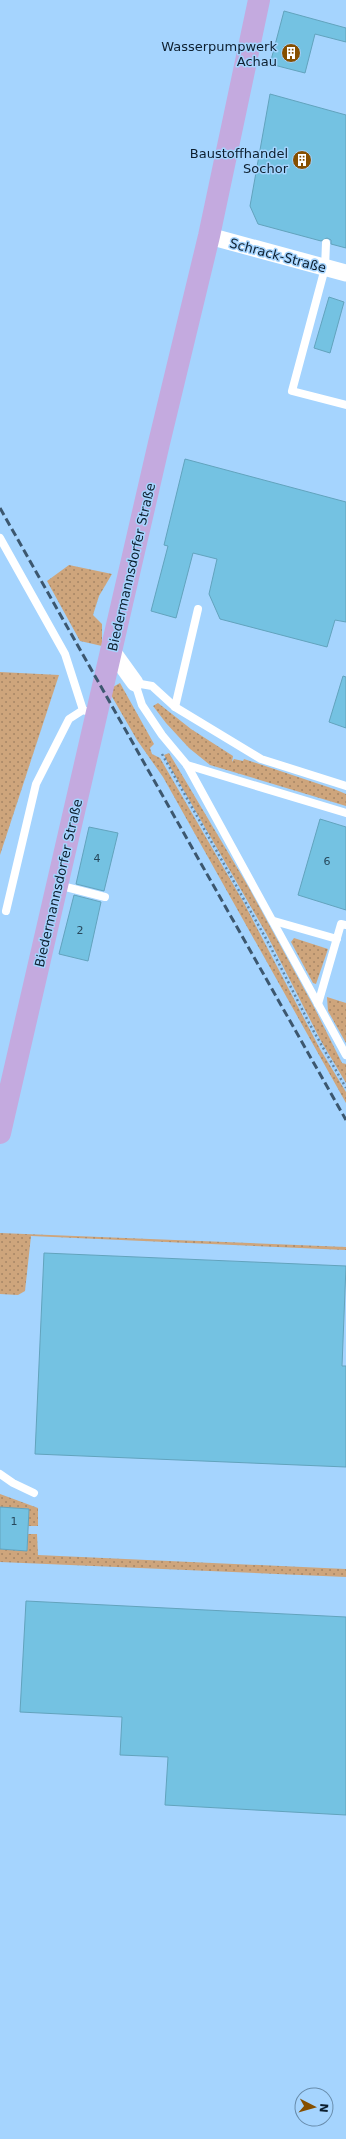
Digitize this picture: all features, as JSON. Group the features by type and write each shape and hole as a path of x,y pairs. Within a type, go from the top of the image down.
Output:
{"main road":[{"name":"Biedermannsdorfer Straße","path":"0,1133 57,885 90,712 112,651 160,436 209,236 259,0"}],"street":[{"name":"Schrack-Straße","path":"209,236 346,273"},
{"path":"112,651 135,683"}],"lane":[{"path":"326,243 325,268 292,391 346,405"},
{"path":"0,538 65,654 90,712 69,719 36,784 6,911"},
{"path":"175,706 198,609"},
{"path":"346,786 261,759 175,706 152,686 135,683 142,705 162,735 187,765 274,921 346,1055"},
{"path":"187,765 346,813"},
{"path":"57,885 105,897"},
{"path":"274,921 337,939"},
{"path":"318,1004 341,924 346,925"},
{"path":"0,1474 34,1493"}],"path":[{"path":"162,735 162,756 266,937 309,1023 346,1088"}],"shaded area":[{"path":"69,565 112,574 99,596 93,615 102,624 102,646 80,641 47,581"},
{"path":"0,672 59,675 0,855"},
{"path":"120,683 154,744 150,748 152,754 160,758 244,903 320,1049 346,1092 346,1103 163,777 137,740 111,695 113,687"},
{"path":"158,703 191,729 233,756 232,762 234,759 243,761 244,759 334,789 346,794 346,806 210,765 189,748 166,723 153,706"},
{"path":"169,753 248,886 314,1007 342,1063 346,1064 346,1083 321,1041 266,933 169,765 164,755"},
{"path":"294,938 328,949 316,984 313,983 291,942"},
{"path":"327,997 346,1003 346,1043 328,1011"},
{"path":"0,1233 346,1247 346,1250 31,1236 25,1291 18,1295 0,1294"},
{"path":"0,1494 38,1508 38,1526 28,1526 29,1509 0,1507"},
{"path":"28,1534 37,1534 38,1555 346,1569 346,1577 0,1562 0,1549 27,1551"}],"building":[{"name":"Wasserpumpwerk Achau","path":"284,11 346,28 346,42 315,34 305,73 270,64"},
{"name":"Baustoffhandel Sochor","path":"270,94 346,115 346,248 331,244 331,240 327,238 321,241 258,224 250,206"},
{"path":"329,297 344,302 330,353 314,348"},
{"path":"185,459 346,502 346,622 335,620 327,647 220,619 209,594 217,559 193,553 176,618 151,611 168,546 164,545"},
{"path":"343,676 346,677 346,728 329,722"},
{"path":"320,819 346,827 346,910 298,895"},
{"path":"89,827 118,833 104,891 76,884"},
{"path":"74,895 101,902 88,961 59,954"},
{"path":"44,1253 346,1266 342,1366 346,1366 346,1467 35,1454"},
{"path":"0,1507 29,1509 27,1551 0,1549"},
{"path":"26,1601 346,1617 346,1815 165,1805 168,1757 120,1755 122,1717 20,1712"}],"railway":[{"path":"0,508 346,1120"}],"place":[{"name":"Wasserpumpwerk Achau","path":"291,53"},
{"name":"Baustoffhandel Sochor","path":"302,160"}]}
